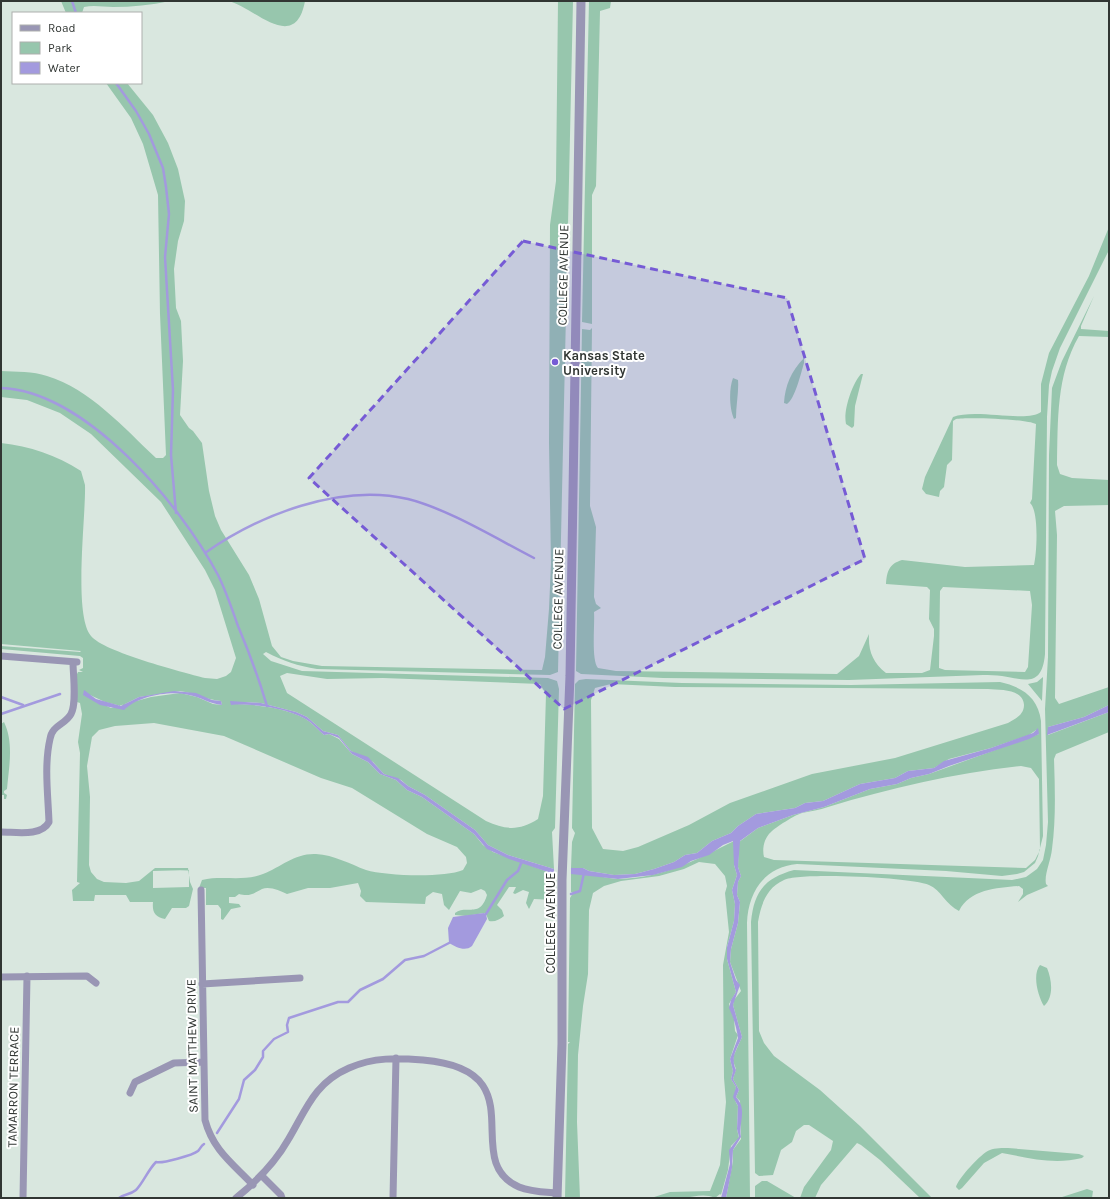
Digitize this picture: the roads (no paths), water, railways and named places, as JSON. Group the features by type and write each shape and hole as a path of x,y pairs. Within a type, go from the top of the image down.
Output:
{"street":[{"name":"COLLEGE AVENUE","path":"557,1196 563,988 562,880 570,668 581,1"},
{"path":"1,656 75,662 74,706 71,715 53,729 50,737 48,750 49,822 46,828 40,832 1,832"},
{"name":"SAINT MATTHEW DRIVE","path":"201,890 205,1120 209,1135 216,1147 253,1185"},
{"name":"TAMARRON TERRACE","path":"23,1198 27,976"},
{"path":"1,977 87,976 96,983"},
{"path":"202,984 300,978"},
{"path":"236,1198 262,1176 289,1139 306,1105 330,1079 362,1062 379,1058 444,1062 471,1073 484,1085 490,1098 492,1114 492,1150 496,1163 504,1176 518,1187 557,1196"},
{"path":"393,1198 396,1058"},
{"path":"130,1093 135,1082 174,1063 203,1062"},
{"path":"262,1176 282,1195 282,1198"}],"water":[{"path":"84,690 96,699 121,706 139,697 174,691 196,693 212,700 221,701 222,705 193,696 173,693 155,695 137,701 124,710 100,705 83,695"},
{"path":"230,701 261,703 296,712 307,717 323,731 338,735 351,751 368,757 384,774 398,778 475,830 488,845 508,855 554,869 554,874 509,859 487,849 474,834 422,797 407,790 396,780 380,774 368,762 352,754 339,738 329,734 324,735 303,717 283,710 261,706 231,705"},
{"path":"1109,705 1109,712 1047,735 1048,727 1084,717"},
{"path":"1038,728 1039,734 1029,739 929,774 911,778 897,784 870,789 824,807 793,815 758,828 740,841 738,867 741,876 738,882 737,895 740,902 738,923 731,949 730,962 736,980 740,985 733,1005 742,1037 734,1057 734,1065 736,1070 733,1079 739,1090 736,1097 740,1102 742,1112 741,1137 733,1150 732,1168 726,1198 721,1198 730,1164 729,1150 739,1137 737,1129 738,1106 733,1097 736,1087 731,1079 733,1071 730,1059 738,1038 735,1023 729,1008 731,1000 736,992 727,959 727,947 734,921 735,904 732,890 737,875 734,865 733,841 723,845 709,855 691,861 682,867 653,875 618,879 571,874 571,868 583,868 589,871 614,875 635,874 654,869 674,862 685,855 697,853 712,841 731,833 738,826 756,814 795,808 805,803 823,801 860,784 895,778 908,771 934,768 944,761 991,748 1033,733"},
{"path":"486,914 487,919 472,946 463,949 449,943 448,928 453,917"}],"waterway":[{"path":"72,1 76,12"},
{"path":"117,84 136,111 149,134 163,168 166,187 169,214 165,257 173,390 171,455 176,513"},
{"path":"1,388 33,394 66,409 97,430 128,456 155,486 202,547 218,575 250,656 267,706"},
{"path":"205,553 226,539 250,526 301,506 328,499 355,495 382,495 408,499 456,517 534,558"},
{"path":"1,714 60,694"},
{"path":"1,697 23,705"},
{"path":"486,914 507,880 518,871 522,861"},
{"path":"549,871 548,881 554,893"},
{"path":"571,894 580,891 584,873"},
{"path":"217,1133 239,1099 244,1080 255,1070 263,1057 263,1051 274,1039 288,1032 287,1025 289,1018 338,1002 348,1002 360,990 383,979 405,960 424,956 449,943"},
{"path":"119,1198 136,1190 156,1162 190,1155 198,1151 204,1144"}],"place":[{"name":"Kansas State University","path":"555,362"}]}
